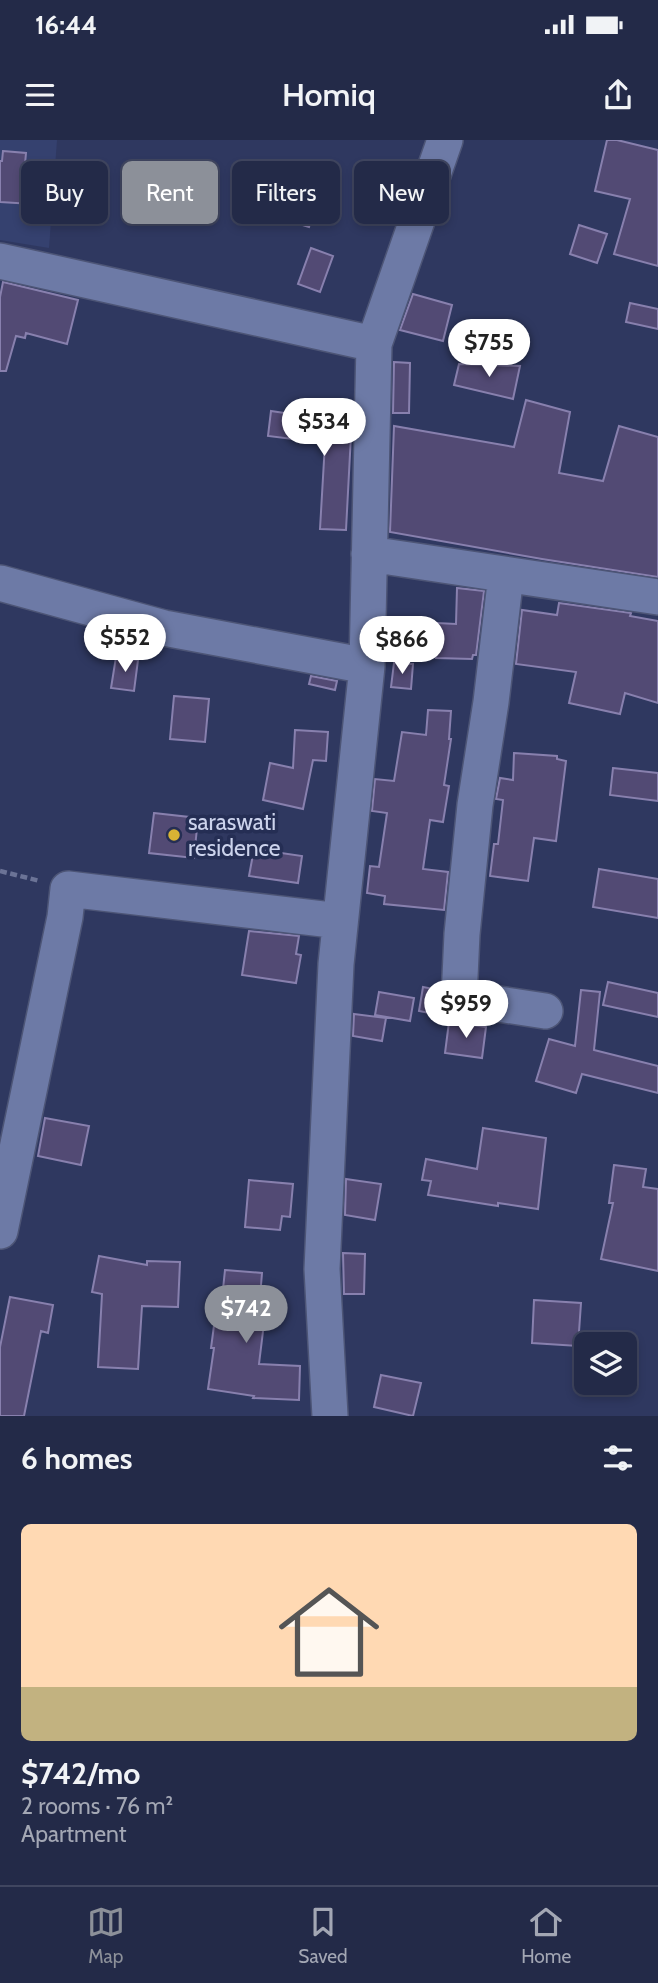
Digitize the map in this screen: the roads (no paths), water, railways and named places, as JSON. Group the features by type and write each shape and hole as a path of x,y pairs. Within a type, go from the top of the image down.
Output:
{"street":[{"path":"330,1416 322,1269 340,921 367,666 374,344 445,140"},
{"path":"0,261 374,344"},
{"path":"369,554 658,597"},
{"path":"506,575 475,805 459,998 545,1011"},
{"path":"0,583 164,628 367,666"},
{"path":"1,1220 65,917 68,888 340,921"}],"place":[{"name":"saraswati residence","path":"174,835"}]}
